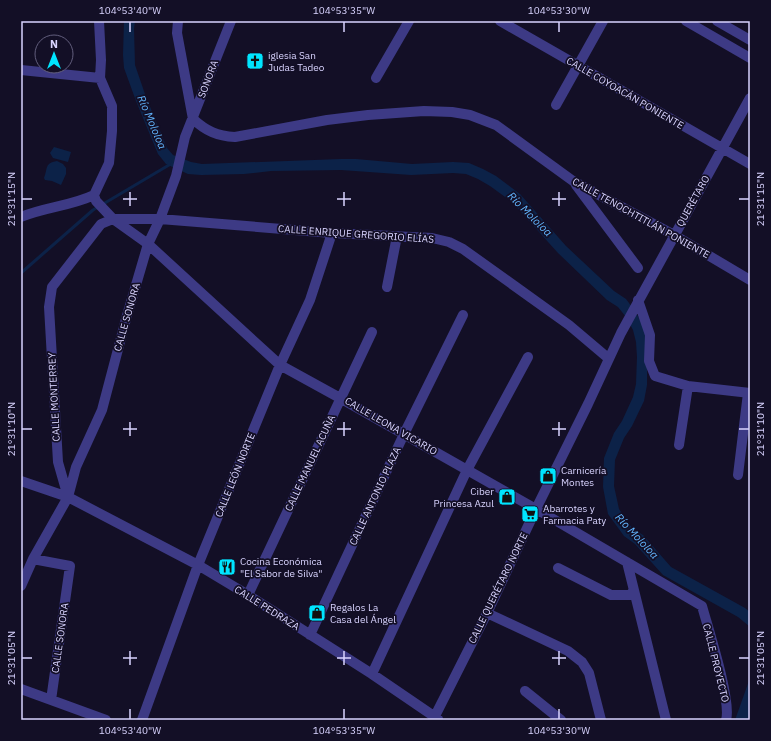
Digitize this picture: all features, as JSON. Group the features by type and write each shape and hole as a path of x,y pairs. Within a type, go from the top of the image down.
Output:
{"street":[{"path":"21,217 34,211 95,198 109,163 112,131 112,106 100,78 101,60 99,21"},
{"path":"178,21 177,33 193,119"},
{"name":"SONORA","path":"185,137 230,21"},
{"path":"376,78 409,21"},
{"name":"CALLE COYOACÁN PONIENTE","path":"500,21 750,164"},
{"path":"556,105 603,21"},
{"path":"686,21 750,58"},
{"path":"717,21 750,40"},
{"path":"21,70 100,78"},
{"name":"QUERÉTARO","path":"637,302 750,98"},
{"name":"CALLE TENOCHTITLÁN PONIENTE","path":"193,119 201,126 222,137 235,137 327,120 368,115 424,111 452,112 470,115 496,125 573,181 674,235 750,280"},
{"name":"CALLE SONORA","path":"68,497 76,467 102,410 148,244 160,219 176,176 185,137"},
{"path":"573,181 638,268"},
{"name":"CALLE LEONA VICARIO","path":"95,198 105,212 148,244 280,365 536,509 702,606"},
{"name":"CALLE ENRIQUE GREGORIO ELÍAS","path":"113,219 160,219 332,233 432,238 449,242 463,249 569,325 608,358"},
{"name":"CALLE MONTERREY","path":"68,497 58,462 49,307 52,287 101,224 113,219"},
{"name":"CALLE LEÓN NORTE","path":"142,720 198,565 280,365 310,300 332,233"},
{"path":"387,287 397,236"},
{"path":"637,302 650,335 649,361 655,376 688,386 749,393 738,475"},
{"name":"CALLE QUERÉTARO NORTE","path":"436,719 536,509 588,404 608,358 637,302"},
{"name":"CALLE ANTONIO PLAZA","path":"310,635 404,434 463,315"},
{"name":"CALLE MANUEL ACUÑA","path":"248,595 372,332"},
{"path":"372,674 467,470 528,357"},
{"path":"679,445 688,386"},
{"name":"CALLE PEDRAZA","path":"21,481 68,497 198,565 372,674 436,719"},
{"path":"21,586 33,559 68,497"},
{"name":"CALLE SONORA","path":"33,559 70,566 51,700"},
{"path":"627,562 666,720"},
{"path":"558,568 611,595 630,595 634,590"},
{"name":"CALLE PROYECTO","path":"702,606 724,687 728,715 726,720"},
{"path":"487,613 568,652 582,662 589,673 601,720"},
{"path":"21,689 106,720"},
{"path":"525,692 561,720"}],"water":[{"name":"Río Mololoa","path":"124,21 135,21 135,65 146,97 167,148 173,155 191,162 202,164 341,159 412,164 453,162 469,163 496,176 520,194 566,246 614,291 626,299 643,325 647,341 647,385 644,401 632,426 624,438 615,460 614,486 619,509 632,528 643,535 671,567 750,612 750,630 749,626 738,617 663,575 635,544 624,536 608,514 603,487 604,458 614,433 622,421 633,397 636,384 637,357 636,342 633,330 626,317 618,307 607,300 558,253 512,202 490,186 466,174 453,173 411,175 341,170 271,171 244,174 201,175 188,174 166,164 158,154 124,68"},
{"path":"54,147 71,152 68,162 53,158 50,153"},
{"path":"57,161 63,164 66,168 66,174 61,185 45,180 44,178 48,165"},
{"path":"750,678 750,714 747,720 735,720"}],"waterway":[{"path":"21,273 93,210 169,165 170,161"}],"place":[{"name":"iglesia San Judas Tadeo","path":"255,61"},
{"name":"Carnicería Montes","path":"548,476"},
{"name":"Ciber Princesa Azul","path":"507,497"},
{"name":"Abarrotes y Farmacia Paty","path":"530,514"},
{"name":"Cocina Económica \"El Sabor de Silva\"","path":"227,567"},
{"name":"Regalos La Casa del Ángel","path":"317,613"}]}
